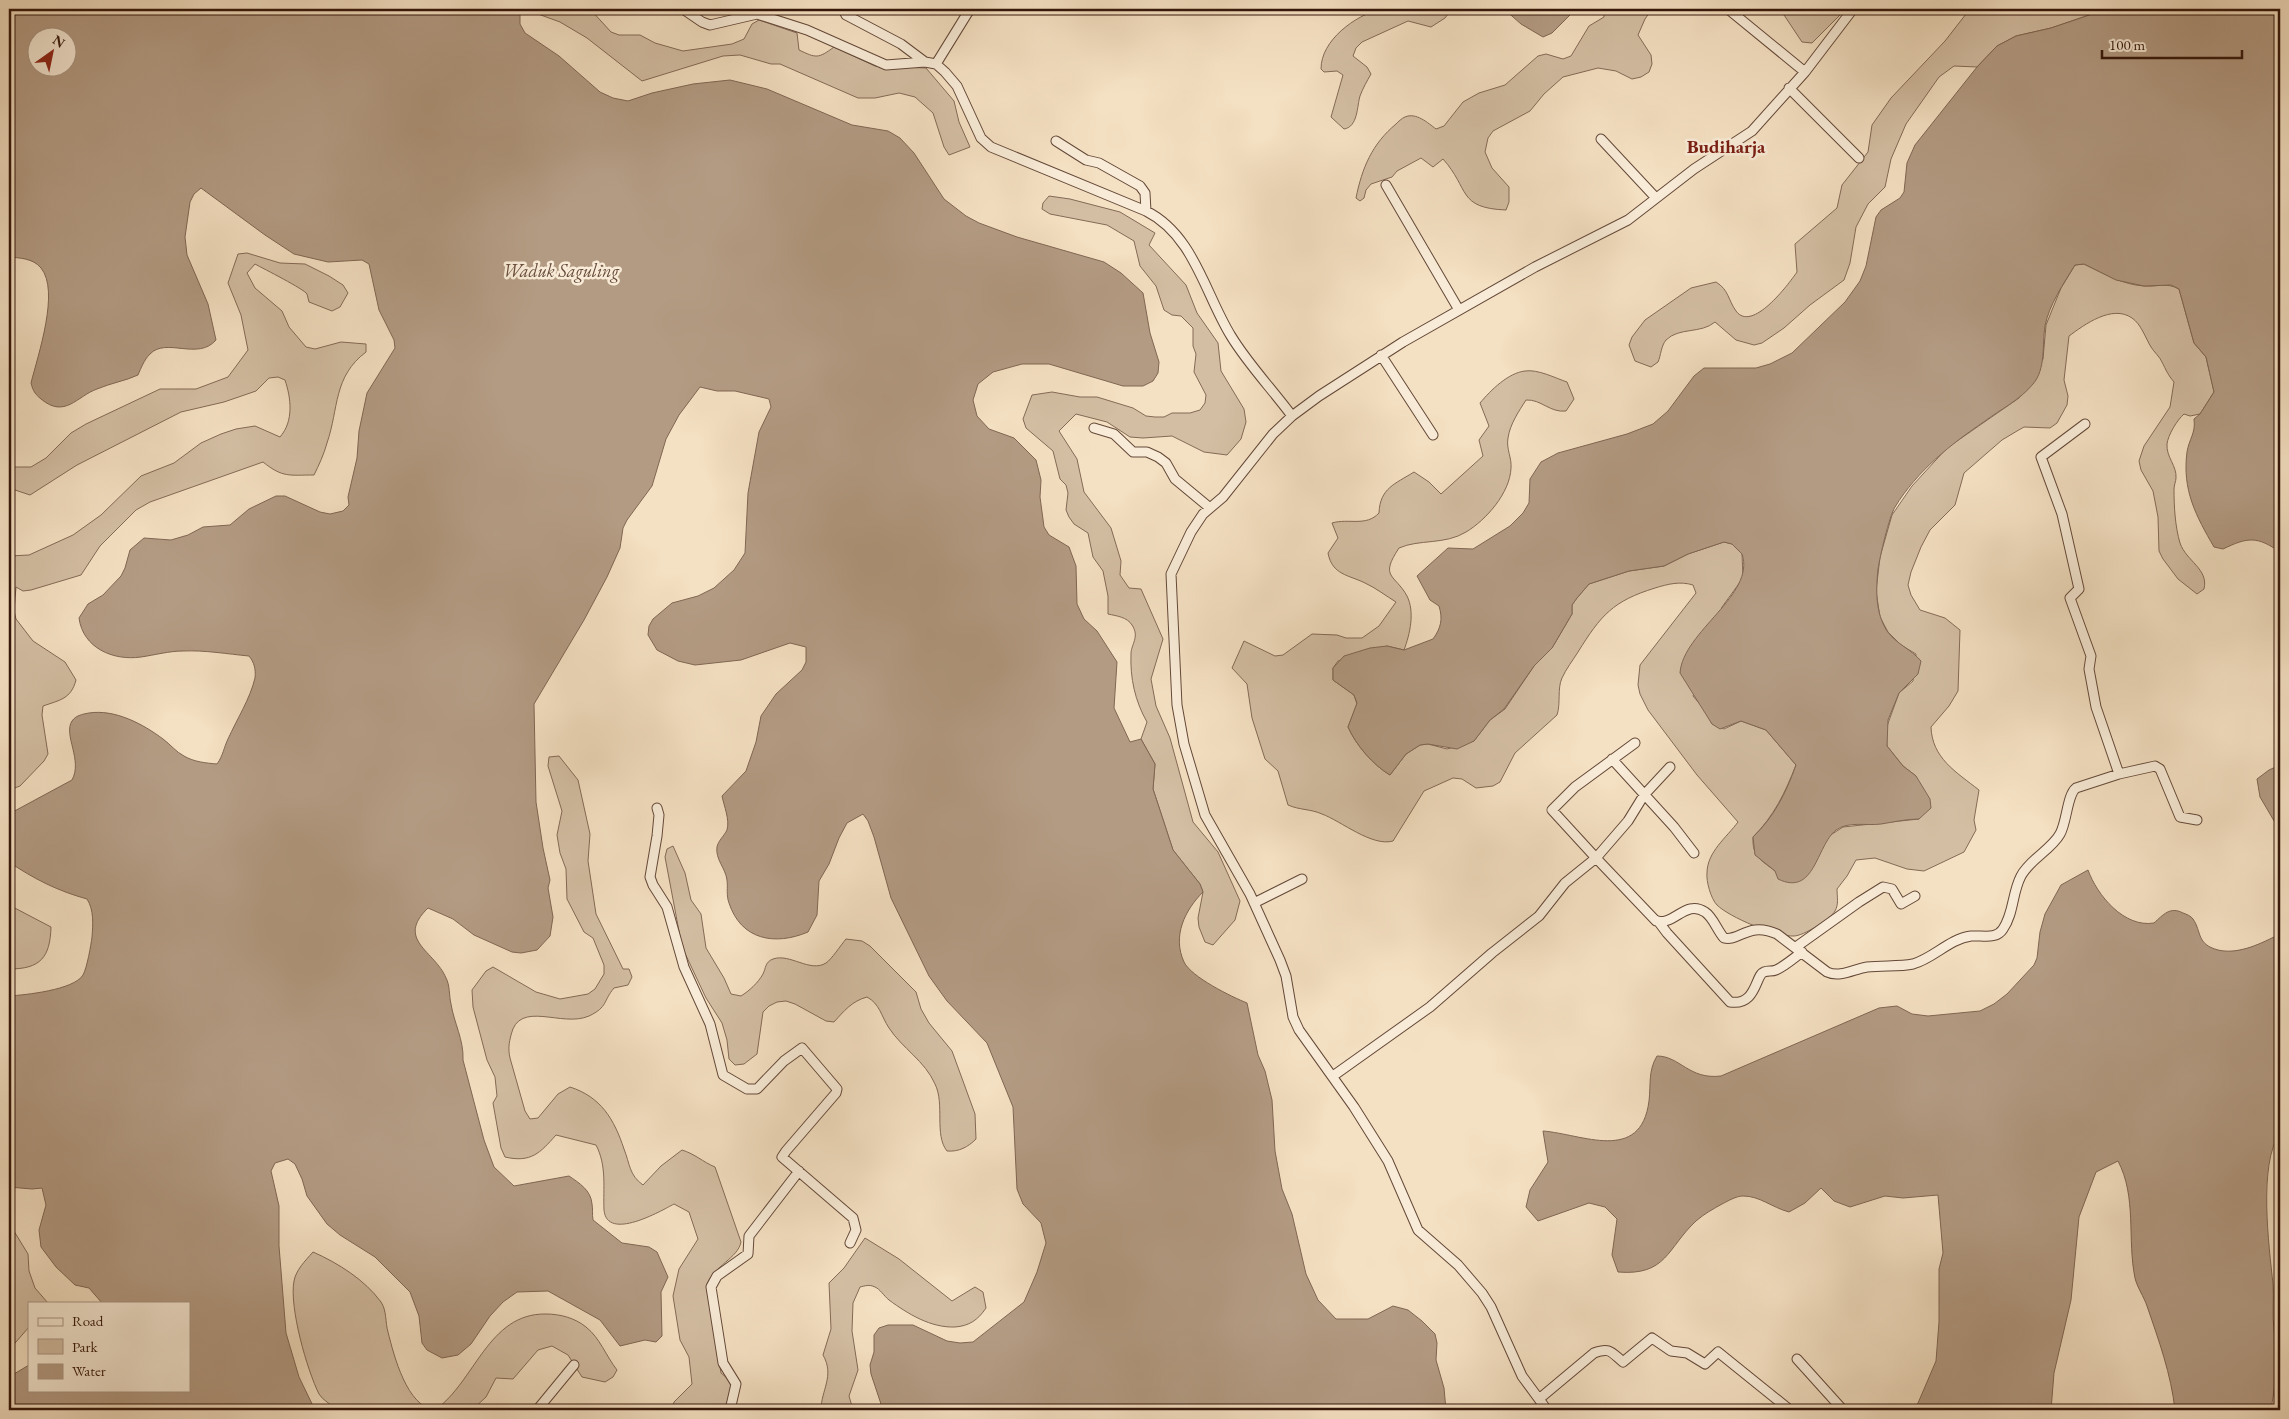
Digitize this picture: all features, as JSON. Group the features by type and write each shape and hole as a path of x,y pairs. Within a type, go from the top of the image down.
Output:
{"street":[{"path":"683,9 710,25 759,12 807,30 886,65 925,62 936,64 957,86 981,138 991,148 1146,211 1167,224 1199,267 1208,292 1232,337 1292,416"},
{"path":"843,9 846,14 888,37 925,62"},
{"path":"936,64 970,9"},
{"path":"1728,9 1805,72"},
{"path":"1548,1410 1522,1376 1491,1307 1482,1293 1458,1265 1418,1230 1388,1161 1333,1076 1299,1030 1293,1017 1286,976 1254,903 1205,815 1184,744 1177,705 1171,574 1198,520 1223,498 1273,434 1292,416 1381,355 1535,266 1628,220 1694,169 1752,131 1805,72 1853,9"},
{"path":"1789,88 1859,158"},
{"path":"1601,139 1656,198"},
{"path":"1056,141 1086,160 1099,163 1140,186 1145,193 1146,211"},
{"path":"1386,185 1459,310"},
{"path":"1381,355 1433,435"},
{"path":"2085,424 2040,457 2062,514 2070,541 2079,589 2070,598 2091,656 2089,669 2096,707 2119,774"},
{"path":"1094,428 1114,434 1133,452 1148,452 1158,457 1166,463 1175,479 1210,508"},
{"path":"1635,743 1574,787 1552,810 1653,918 1658,921 1730,1002 1742,1001 1755,990 1759,976 1764,972 1774,971 1859,902 1883,887 1892,889 1899,904 1905,903 1915,896"},
{"path":"1612,759 1694,853"},
{"path":"1333,1076 1430,1007 1492,953 1539,916 1565,883 1596,858 1628,821 1644,795 1670,767"},
{"path":"1658,921 1664,922 1690,908 1698,908 1706,912 1726,939 1756,928 1768,930 1799,950 1827,972 1836,975 1867,967 1912,964 1954,941 1971,936 1993,936 1999,933 2010,915 2015,890 2022,874 2060,834 2067,816 2072,792 2076,788 2119,774 2157,767 2180,816 2197,820"},
{"path":"657,808 659,815 657,836 650,877 667,907 684,967 710,1024 723,1075 747,1089 756,1089 784,1061 802,1048 837,1089 836,1093 783,1156 784,1160 853,1218 856,1230 850,1243"},
{"path":"1254,903 1302,879"},
{"path":"730,1410 736,1384 723,1363 711,1287 717,1276 748,1254 749,1236 799,1171"},
{"path":"1539,1399 1594,1353 1605,1349 1609,1350 1623,1362 1652,1338 1671,1351 1687,1353 1705,1364 1718,1352 1790,1410"},
{"path":"1797,1360 1844,1410"},
{"path":"537,1410 574,1365"}],"green space":[{"path":"535,9 560,9 561,12 590,9 611,32 619,35 640,35 655,43 683,51 732,44 744,39 752,24 759,20 797,33 799,50 809,55 817,56 824,54 834,47 875,66 926,68 954,101 959,122 970,147 949,155 944,147 933,113 915,97 899,93 875,98 858,98 780,64 771,64 740,55 723,56 642,81 587,38 560,22 538,14"},
{"path":"1380,9 1452,9 1445,18 1431,27 1408,21 1362,42 1356,48 1353,56 1367,67 1371,74 1360,96 1356,116 1352,124 1344,129 1331,117 1343,75 1337,71 1324,72 1321,69 1323,58 1333,39 1350,23 1370,12"},
{"path":"1604,9 1652,9 1638,35 1651,55 1652,64 1649,72 1641,77 1632,79 1616,71 1598,68 1563,77 1544,94 1530,111 1493,131 1488,138 1485,152 1492,168 1509,187 1509,202 1506,210 1490,208 1472,201 1466,195 1443,159 1433,167 1421,158 1397,171 1392,177 1371,184 1366,190 1364,198 1360,201 1356,198 1361,177 1374,148 1401,119 1413,116 1422,119 1436,129 1444,126 1463,102 1479,93 1505,85 1538,56 1546,54 1563,59 1571,56 1589,26 1604,17"},
{"path":"1780,9 1846,9 1812,43 1802,42"},
{"path":"1977,9 2107,9 2051,28 2016,36 1997,46 1977,67 1954,66 1939,77 1906,124 1891,159 1885,187 1868,204 1856,227 1850,263 1844,280 1810,305 1784,328 1762,343 1754,345 1736,340 1715,322 1703,328 1671,336 1664,342 1658,362 1651,367 1635,361 1629,345 1632,337 1645,320 1691,288 1716,282 1726,292 1736,311 1743,316 1751,316 1760,312 1778,296 1797,272 1795,244 1837,208 1842,185 1868,152 1872,125 1891,98 1945,41 1966,14"},
{"path":"1049,196 1070,199 1120,212 1155,233 1149,245 1186,285 1197,313 1218,343 1221,371 1244,409 1246,422 1241,439 1227,455 1204,452 1172,436 1130,437 1107,422 1076,414 1059,431 1077,459 1084,492 1111,528 1121,561 1120,575 1129,588 1141,589 1163,639 1151,679 1156,706 1170,738 1193,822 1218,852 1240,901 1235,920 1213,945 1205,942 1199,927 1198,918 1203,892 1200,884 1173,850 1153,789 1155,764 1141,739 1147,722 1136,698 1131,672 1131,650 1135,637 1134,629 1130,622 1125,619 1108,614 1108,596 1103,571 1093,557 1088,533 1074,524 1066,510 1068,493 1066,485 1060,479 1053,451 1026,428 1023,419 1032,395 1052,392 1080,397 1097,397 1133,408 1146,416 1164,417 1172,413 1190,413 1200,410 1205,403 1206,395 1194,372 1196,354 1193,346 1193,328 1181,316 1172,315 1164,310 1156,286 1140,266 1134,241 1107,225 1050,214 1042,209 1043,203"},
{"path":"247,253 280,263 305,264 343,285 348,293 340,307 332,311 309,302 304,291 255,264 247,273 255,288 282,311 289,327 306,347 315,349 341,342 366,344 366,352 355,362 342,383 331,430 320,463 314,475 292,475 276,471 263,462 150,502 136,510 100,546 81,575 31,590 23,591 16,587 14,611 16,619 33,641 65,662 76,680 68,695 43,706 42,715 48,754 44,761 20,786 9,790 9,556 29,555 73,535 101,515 141,476 174,463 201,443 221,434 255,426 280,437 288,424 290,409 285,380 278,377 269,378 256,391 224,402 181,412 77,465 30,495 9,488 9,464 12,467 31,467 46,458 71,433 160,389 196,389 228,377 248,350 241,315 228,283 238,254"},
{"path":"2084,264 2128,283 2144,286 2166,285 2179,289 2194,343 2206,357 2214,392 2200,414 2190,416 2184,414 2181,417 2171,432 2167,444 2168,453 2176,474 2174,502 2178,536 2183,549 2203,576 2205,582 2204,589 2197,594 2178,579 2163,559 2159,551 2158,517 2153,491 2141,470 2139,461 2144,446 2170,407 2174,382 2140,327 2132,318 2116,313 2107,315 2090,322 2069,336 2064,380 2068,396 2067,405 2057,423 2050,428 2024,427 2002,440 1964,473 1955,505 1930,530 1911,572 1908,585 1911,595 1920,610 1945,618 1960,630 1958,691 1949,706 1931,727 1932,738 1941,756 1954,770 1979,790 1974,820 1976,830 1964,852 1924,871 1907,869 1875,858 1856,860 1837,889 1838,900 1835,911 1816,926 1794,936 1765,930 1732,915 1717,905 1708,885 1708,865 1718,845 1738,822 1697,775 1648,710 1638,685 1640,665 1696,593 1693,585 1683,583 1665,585 1628,598 1601,619 1562,678 1557,715 1515,753 1500,782 1493,786 1476,788 1462,779 1453,778 1424,791 1393,841 1385,842 1366,837 1318,812 1288,805 1278,771 1265,759 1252,718 1247,684 1232,668 1244,641 1275,656 1283,655 1312,634 1362,638 1379,626 1396,602 1369,585 1342,573 1333,566 1328,553 1338,538 1332,523 1363,521 1374,517 1379,513 1382,498 1386,492 1414,472 1429,482 1441,494 1483,456 1479,440 1489,426 1480,403 1512,375 1530,371 1567,382 1574,399 1566,411 1555,410 1531,400 1526,400 1515,418 1509,433 1508,446 1511,468 1506,487 1496,505 1474,527 1449,539 1407,545 1399,548 1390,565 1390,571 1407,596 1411,609 1410,630 1404,650 1387,646 1338,661 1333,668 1333,680 1354,695 1357,704 1348,727 1366,754 1377,766 1390,775 1406,754 1420,745 1428,744 1447,749 1474,741 1490,720 1505,709 1534,666 1552,648 1572,614 1572,605 1589,584 1629,571 1664,566 1688,554 1724,542 1732,544 1742,554 1743,578 1722,607 1693,696 1705,710 1712,724 1724,729 1741,721 1766,730 1796,765 1778,804 1753,837 1754,849 1758,857 1775,871 1843,827 1919,819 1916,776 1903,766 1887,746 1886,729 1899,693 1913,681 1916,654 1901,645 1888,632 1880,617 1876,591 1880,557 1892,515 1912,486 1947,448 2019,398 2043,359 2046,325 2061,288 2075,265"},
{"path":"9,309 14,334 9,359"},
{"path":"559,756 578,780 590,834 588,861 596,914 623,969 629,969 632,977 628,985 614,988 602,1007 589,1016 567,1019 532,1016 523,1019 516,1024 511,1035 509,1046 510,1058 525,1111 530,1119 538,1118 558,1094 570,1087 581,1091 598,1103 611,1119 620,1138 630,1169 643,1185 661,1166 682,1150 715,1167 741,1242 735,1253 715,1272 707,1284 721,1373 733,1383 725,1410 672,1410 674,1402 692,1384 689,1357 680,1340 673,1296 679,1269 698,1239 689,1212 674,1204 635,1222 614,1224 607,1219 604,1210 603,1169 596,1145 556,1135 540,1151 522,1159 505,1157 501,1148 493,1103 497,1096 495,1077 487,1060 473,1007 472,990 486,971 493,967 536,992 560,999 588,994 595,989 604,974 604,965 593,938 584,932 567,899 566,869 560,853 557,835 562,811 548,766 549,757"},
{"path":"673,846 685,873 691,900 701,914 706,948 731,994 741,996 756,984 770,960 786,958 807,965 820,965 826,963 833,956 846,939 862,941 870,946 916,992 921,1009 929,1023 952,1051 975,1114 976,1139 963,1148 947,1151 941,1137 938,1092 931,1076 894,1035 875,1003 867,997 845,1010 834,1022 826,1021 786,1001 777,1002 769,1006 763,1012 757,1054 744,1064 735,1065 729,1059 727,1040 722,1023 706,998 682,947 665,857 667,849"},
{"path":"9,905 51,927 49,946 46,953 36,964 29,967 9,969"},
{"path":"9,1223 28,1254 29,1271 35,1288 47,1302 28,1302 28,1328 9,1350"},
{"path":"865,1238 899,1259 952,1301 975,1287 983,1292 986,1308 980,1316 969,1324 946,1327 929,1323 912,1315 889,1300 875,1287 869,1285 860,1287 853,1303 852,1331 858,1370 849,1396 853,1410 821,1410 828,1376 823,1355 831,1329 829,1283 844,1268"},
{"path":"313,1252 332,1261 359,1279 375,1294 384,1309 394,1354 403,1379 417,1400 425,1407 435,1410 335,1410 319,1394 309,1370 300,1338 293,1292 297,1273"},
{"path":"546,1314 557,1315 567,1317 582,1324 595,1336 617,1370 613,1377 605,1382 582,1377 568,1355 552,1346 538,1350 513,1379 496,1378 486,1397 472,1410 435,1410 449,1398 496,1337 510,1325 526,1317"}],"water":[{"name":"Waduk Saguling","path":"9,9 520,9 520,24 525,33 559,56 600,92 613,98 628,101 652,93 693,84 730,80 767,89 852,125 888,131 900,138 914,153 944,199 966,216 979,223 1017,237 1104,262 1121,273 1143,293 1150,333 1159,362 1158,373 1153,381 1143,386 1123,386 1049,364 1022,364 993,372 978,384 973,400 977,416 989,429 1014,438 1036,460 1041,480 1040,497 1044,527 1049,535 1069,547 1076,566 1077,604 1084,619 1097,631 1117,662 1114,708 1130,742 1141,739 1155,764 1153,789 1173,850 1200,884 1203,892 1191,907 1182,924 1179,943 1184,962 1188,968 1203,980 1247,1003 1258,1055 1265,1071 1272,1100 1275,1151 1282,1189 1292,1214 1306,1274 1318,1300 1336,1319 1368,1319 1393,1306 1408,1310 1422,1321 1435,1334 1437,1343 1436,1360 1444,1388 1446,1410 883,1410 871,1374 870,1365 874,1352 874,1335 879,1328 888,1325 913,1325 947,1341 973,1342 1024,1302 1037,1272 1046,1243 1041,1223 1023,1204 1017,1189 1013,1107 987,1043 947,1001 929,976 891,898 874,837 863,814 847,823 839,838 829,864 819,881 817,915 808,932 783,939 761,937 742,925 734,915 729,903 726,876 717,851 718,845 728,826 722,796 746,771 756,742 761,716 776,694 802,670 806,662 806,647 790,643 741,660 695,665 678,661 657,650 648,635 649,626 653,619 672,603 698,596 714,588 734,570 745,553 748,493 759,432 771,407 769,399 735,391 717,391 700,387 679,415 666,439 652,486 623,528 620,548 607,577 534,704 536,802 550,880 548,888 553,917 550,936 537,950 521,953 512,952 474,935 453,919 428,908 419,919 415,929 416,937 441,969 449,987 452,1011 462,1045 463,1060 484,1140 494,1167 514,1186 569,1176 584,1187 589,1195 593,1220 622,1243 649,1247 657,1252 668,1277 661,1292 662,1336 656,1342 645,1340 620,1346 600,1320 548,1291 517,1292 503,1302 490,1316 471,1344 458,1355 442,1358 427,1350 422,1343 419,1316 410,1292 375,1257 340,1235 327,1224 307,1196 295,1164 288,1159 275,1163 271,1171 279,1206 279,1246 286,1333 299,1377 315,1410 9,1410 9,1377 28,1366 28,1392 190,1392 190,1302 101,1302 89,1288 75,1285 56,1267 41,1247 39,1230 46,1205 42,1188 9,1187 9,996 49,991 78,980 83,975 87,962 93,922 91,908 87,899 46,884 9,862 9,814 72,780 75,764 70,727 72,721 78,716 89,713 109,713 128,719 155,733 188,758 217,764 247,701 255,678 254,666 249,656 191,651 130,658 110,654 93,645 86,637 79,618 88,604 103,595 121,576 130,550 144,538 171,540 188,535 203,527 230,525 249,509 276,496 285,496 320,512 330,514 343,511 349,505 348,497 357,458 359,431 367,393 395,348 394,340 379,310 369,264 362,260 328,262 294,254 201,188 194,194 190,202 185,237 187,255 208,304 216,340 209,346 200,349 157,349 146,359 138,375 107,385 90,392 70,404 57,407 49,405 39,397 34,392 31,383 46,324 48,307 46,278 41,268 34,262 9,257"},
{"path":"1504,9 1576,9 1552,33 1543,37 1521,24"},
{"path":"2107,9 2280,9 2280,552 2265,543 2252,540 2239,542 2223,549 2214,547 2196,513 2187,479 2187,452 2194,428 2194,419 2200,414 2214,392 2206,357 2194,343 2179,289 2171,285 2144,286 2116,280 2084,264 2075,265 2057,294 2047,318 2042,364 2033,384 2016,400 1935,459 1895,507 1888,528 1877,577 1878,609 1883,624 1891,636 1921,661 1918,674 1899,693 1888,720 1887,746 1903,766 1916,776 1930,799 1931,808 1919,819 1841,827 1829,837 1813,867 1807,876 1800,881 1790,883 1778,879 1775,871 1755,855 1753,837 1779,804 1796,765 1766,730 1741,721 1720,729 1712,724 1680,673 1684,658 1693,642 1739,584 1743,569 1742,554 1732,544 1724,542 1688,554 1664,566 1629,571 1589,584 1572,605 1572,614 1552,648 1534,666 1504,709 1490,720 1474,741 1457,749 1428,744 1420,745 1406,754 1390,775 1371,760 1348,727 1357,703 1354,695 1333,680 1333,668 1344,656 1370,648 1387,646 1404,650 1433,639 1438,631 1441,619 1439,606 1430,600 1417,576 1448,548 1473,549 1510,526 1523,513 1529,503 1530,479 1541,462 1558,453 1627,434 1653,424 1668,411 1694,376 1704,368 1756,368 1770,364 1792,353 1845,302 1860,281 1866,266 1876,217 1881,210 1900,198 1904,192 1907,163 1915,145 1977,67 1997,46 2016,36 2051,28"},
{"path":"2280,765 2280,831 2260,797 2257,779"},
{"path":"2088,870 2098,890 2113,908 2122,915 2143,923 2154,923 2167,912 2178,911 2192,918 2203,941 2218,950 2242,950 2280,934 2280,1133 2273,1147 2267,1184 2268,1228 2273,1284 2273,1324 2277,1347 2276,1380 2271,1410 2175,1410 2171,1383 2164,1358 2147,1306 2135,1278 2128,1189 2118,1161 2096,1172 2079,1217 2071,1300 2054,1373 2051,1410 1915,1410 1936,1361 1939,1322 1939,1269 1943,1253 1938,1195 1903,1198 1885,1196 1850,1207 1834,1201 1821,1188 1805,1203 1789,1212 1749,1196 1738,1197 1715,1208 1696,1221 1657,1265 1647,1270 1634,1272 1618,1272 1612,1255 1617,1219 1605,1207 1589,1203 1538,1221 1526,1207 1530,1190 1548,1162 1543,1131 1608,1141 1622,1139 1635,1133 1644,1120 1649,1101 1651,1072 1657,1056 1672,1060 1701,1075 1721,1076 1879,1008 1897,1006 1912,1014 1928,1016 1980,1011 1994,1004 2007,994 2034,965 2045,914 2061,885"}],"district":[{"name":"Budiharja","path":"1726,146"}]}
